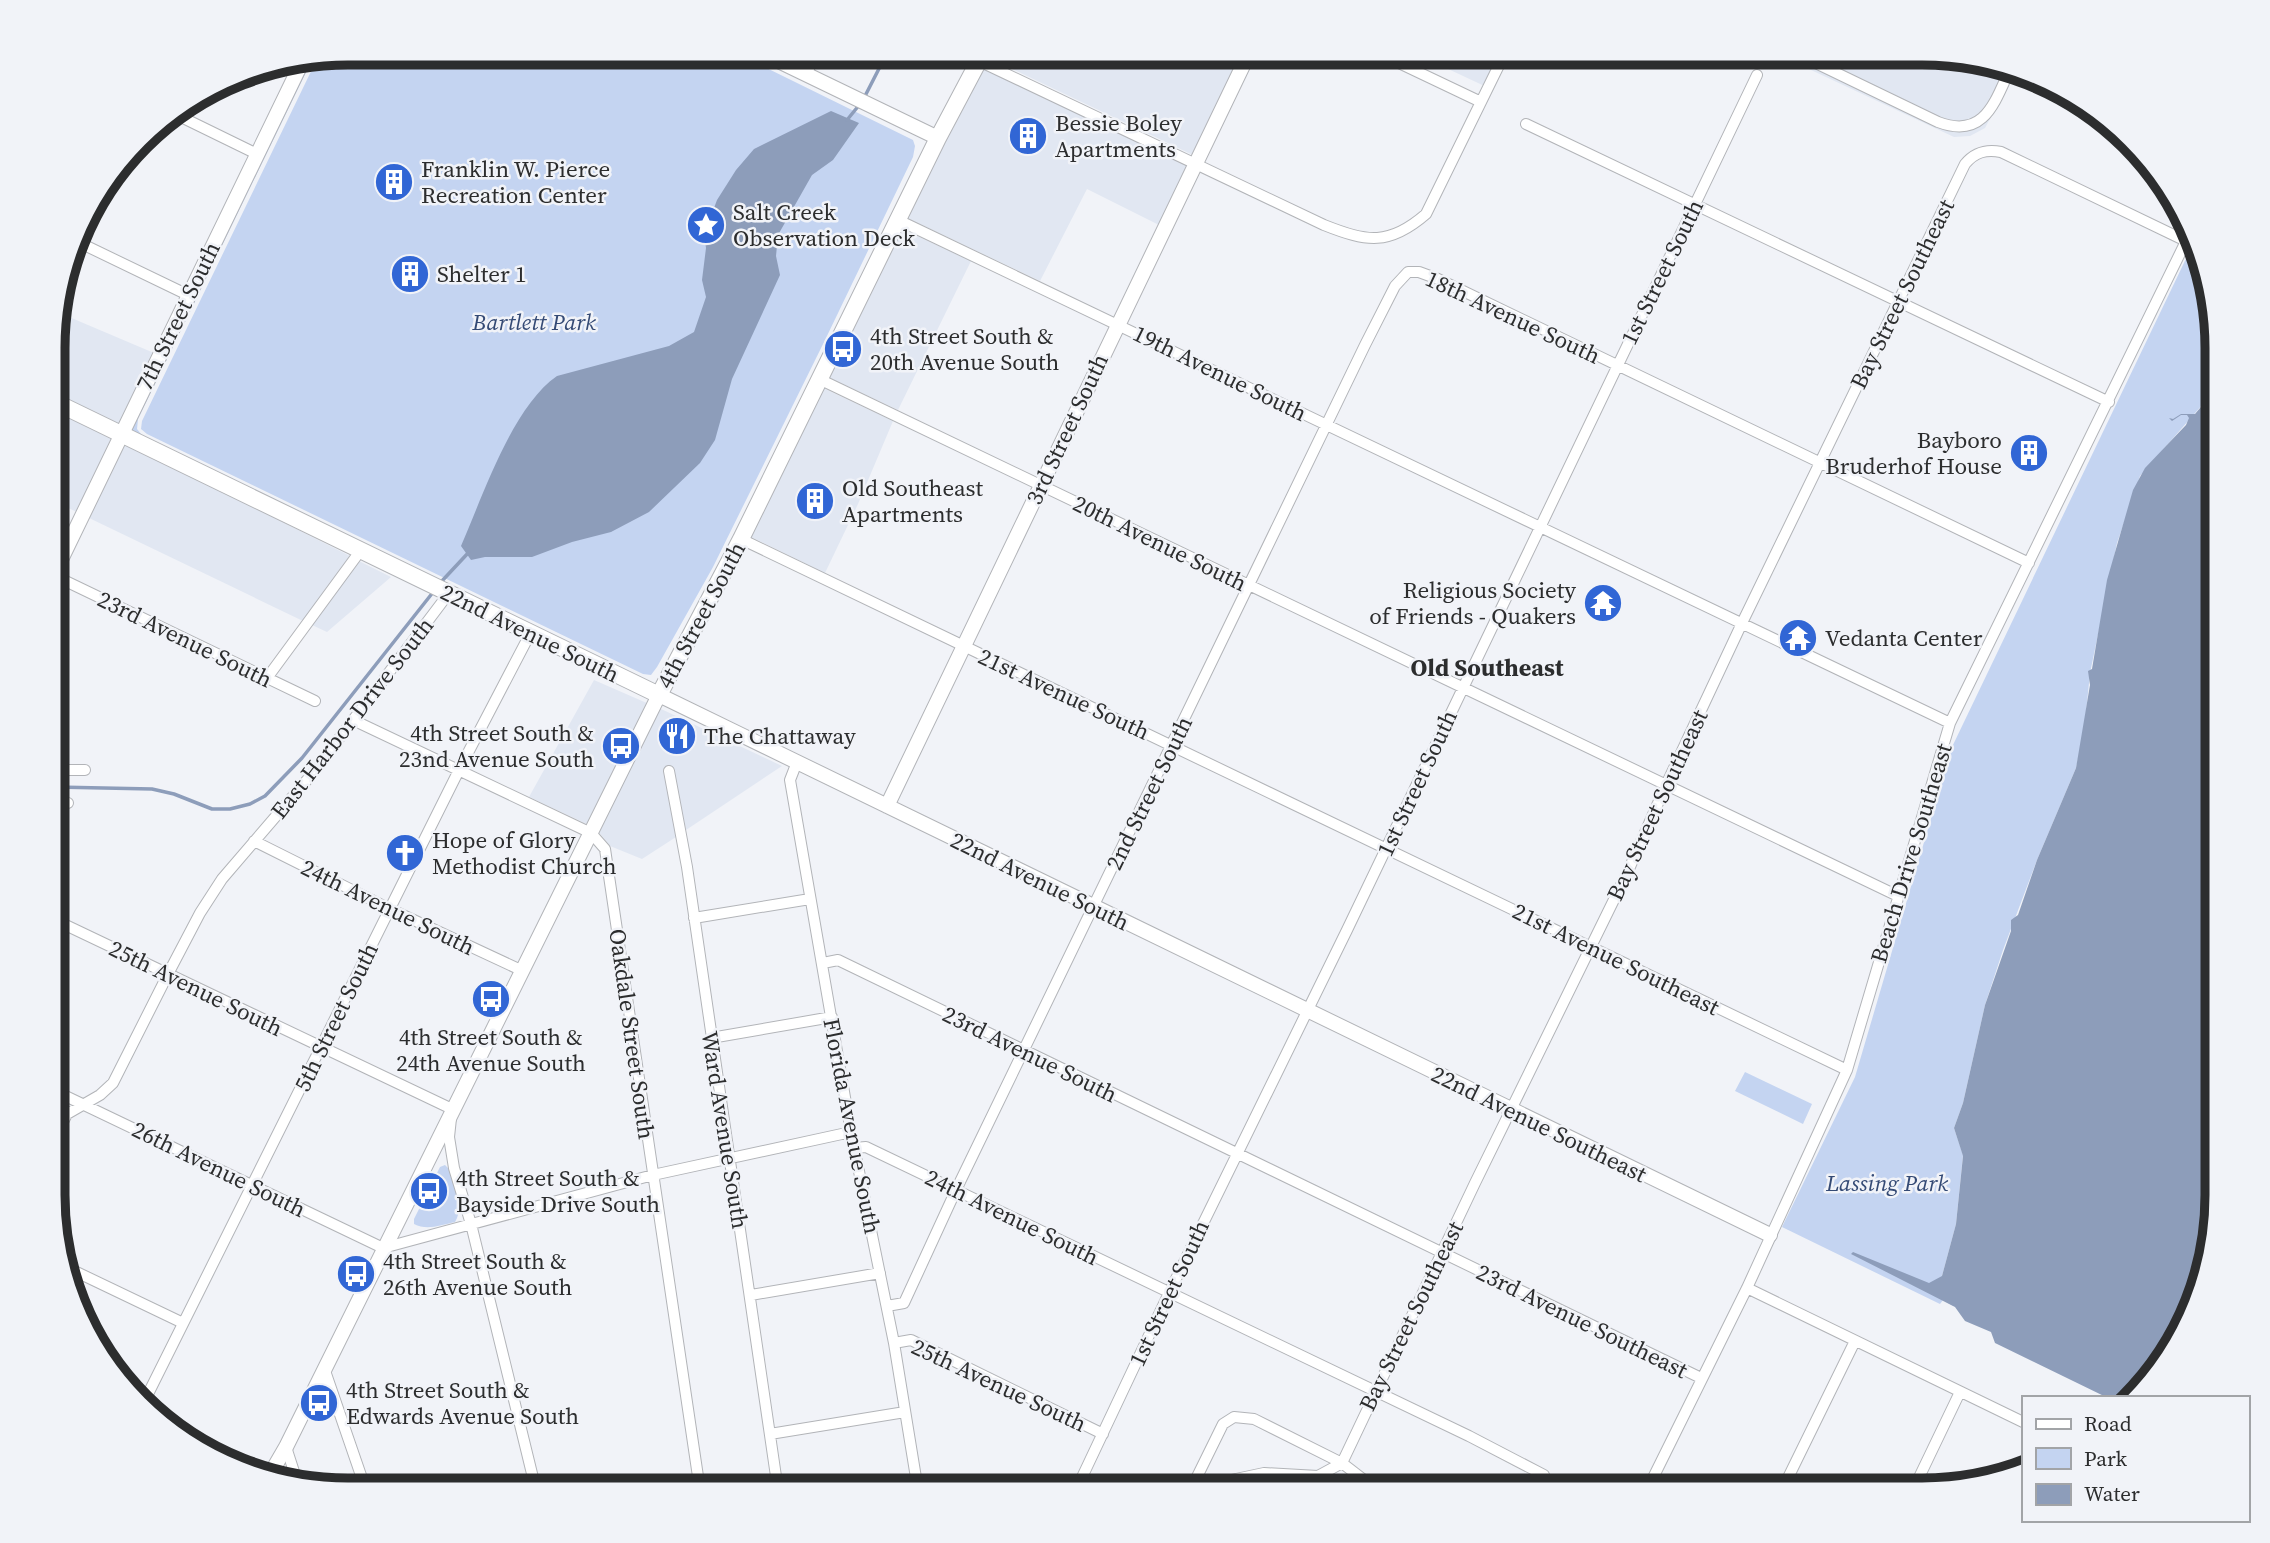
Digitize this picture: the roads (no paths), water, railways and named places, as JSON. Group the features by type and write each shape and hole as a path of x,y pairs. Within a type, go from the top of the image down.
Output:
{"main road":[{"name":"4th Street South","path":"659,695 741,539 938,138 977,65"},
{"name":"22nd Avenue South","path":"65,407 659,695"}],"street":[{"path":"787,65 938,138"},
{"path":"806,74 811,65"},
{"path":"997,65 1324,225 1367,239 1385,238 1410,228 1426,214 1499,65"},
{"name":"3rd Street South","path":"887,806 1243,65"},
{"path":"1403,65 1481,103"},
{"path":"1820,65 1938,122 1958,128 1981,120 1988,113 2006,77"},
{"name":"7th Street South","path":"65,553 299,69"},
{"name":"1st Street South","path":"1082,1478 1757,75"},
{"path":"182,118 257,154"},
{"path":"1527,124 2109,402"},
{"name":"Bay Street Southeast","path":"1342,1463 1629,869 1742,623 1961,171 1970,158 1979,153 2001,152 2181,233"},
{"name":"19th Avenue South","path":"898,220 1950,723"},
{"name":"Beach Drive Southeast","path":"1653,1478 1747,1288 1847,1070 1950,723 2185,242"},
{"path":"84,245 188,295"},
{"name":"18th Avenue South","path":"1408,272 1419,272 1438,279 2029,562"},
{"name":"2nd Street South","path":"887,1306 904,1303 956,1190 1395,286 1408,272"},
{"name":"20th Avenue South","path":"819,379 1898,896"},
{"name":"21st Avenue South","path":"741,539 1386,849"},
{"path":"267,678 360,550"},
{"name":"23rd Avenue South","path":"65,579 315,701"},
{"name":"East Harbor Drive South","path":"65,1118 113,1083 200,913 222,879 313,773 449,593"},
{"name":"5th Street South","path":"148,1395 459,770 530,634"},
{"name":"22nd Avenue South","path":"659,695 1308,1011"},
{"name":"4th Street South","path":"273,1469 659,695"},
{"path":"353,720 591,833"},
{"name":"Florida Avenue South","path":"797,762 790,780 851,1132 894,1343 916,1478"},
{"path":"65,770 85,770"},
{"name":"Ward Avenue South","path":"669,771 687,867 776,1478"},
{"name":"Oakdale Street South","path":"591,833 605,849 698,1478"},
{"name":"24th Avenue South","path":"254,841 523,971"},
{"name":"21st Avenue Southeast","path":"1386,849 1847,1070"},
{"path":"694,918 810,899"},
{"name":"25th Avenue South","path":"65,925 452,1109"},
{"name":"23rd Avenue South","path":"822,963 838,960 1236,1154"},
{"name":"22nd Avenue Southeast","path":"1308,1011 1770,1235"},
{"path":"711,1038 832,1017"},
{"name":"26th Avenue South","path":"65,1095 383,1248"},
{"path":"452,1109 449,1137 454,1168 471,1224 533,1478"},
{"path":"383,1248 653,1175 851,1132"},
{"name":"24th Avenue South","path":"854,1148 866,1147 1469,1436 1544,1475"},
{"name":"23rd Avenue Southeast","path":"1236,1154 1701,1378"},
{"path":"75,1271 183,1323"},
{"path":"751,1295 880,1273"},
{"path":"1747,1288 2022,1422"},
{"name":"25th Avenue South","path":"894,1343 911,1339 1103,1434"},
{"path":"1788,1478 1855,1341"},
{"path":"324,1368 362,1478"},
{"path":"1919,1478 1960,1392"},
{"path":"769,1434 905,1412"},
{"path":"1195,1478 1223,1424 1234,1417 1254,1419 1342,1463 1361,1478"},
{"path":"286,1447 295,1473"},
{"path":"1241,1478 1265,1473 1318,1476 1342,1463"}],"water":[{"path":"831,111 859,123 833,160 812,175 778,235 776,256 780,275 732,379 715,440 700,463 649,512 611,532 572,542 532,557 485,557 471,560 461,546 489,478 513,430 541,390 557,376 669,346 694,332 706,297 702,280 706,248 704,235 717,200 736,170 754,149"},
{"path":"2205,402 2205,1214 2196,1269 2176,1321 2158,1353 2135,1382 2121,1396 2104,1396 1995,1343 1991,1332 1965,1321 1955,1307 1851,1254 1853,1252 1929,1283 1942,1276 1956,1224 1963,1156 1954,1128 1963,1103 1985,1005 2011,931 2011,920 2018,915 2037,860 2076,768 2090,685 2088,671 2092,669 2107,580 2133,490 2145,468 2186,425 2189,418 2187,415 2181,415 2172,421 2169,418 2173,419 2181,414 2195,414"}],"waterway":[{"path":"864,98 881,65"},
{"path":"847,120 860,104"},
{"path":"441,582 469,552"},
{"path":"65,787 152,789 174,794 212,809 230,809 250,804 265,796 302,758 434,591"}],"place":[{"name":"Bessie Boley Apartments","path":"1028,136"},
{"name":"Franklin W. Pierce Recreation Center","path":"394,182"},
{"name":"Salt Creek Observation Deck","path":"706,225"},
{"name":"Shelter 1","path":"410,274"},
{"name":"4th Street South & 20th Avenue South","path":"843,349"},
{"name":"Bayboro Bruderhof House","path":"2029,453"},
{"name":"Old Southeast Apartments","path":"815,501"},
{"name":"Religious Society of Friends - Quakers","path":"1603,603"},
{"name":"Vedanta Center","path":"1798,638"},
{"name":"The Chattaway","path":"677,736"},
{"name":"4th Street South & 23nd Avenue South","path":"621,746"},
{"name":"Hope of Glory Methodist Church","path":"405,853"},
{"name":"4th Street South & 24th Avenue South","path":"491,999"},
{"name":"4th Street South & Bayside Drive South","path":"429,1191"},
{"name":"4th Street South & 26th Avenue South","path":"356,1274"},
{"name":"4th Street South & Edwards Avenue South","path":"319,1403"}],"district":[{"name":"Old Southeast","path":"1487,667"}],"park label":[{"name":"Bartlett Park","path":"534,322"},
{"name":"Lassing Park","path":"1887,1183"}]}
